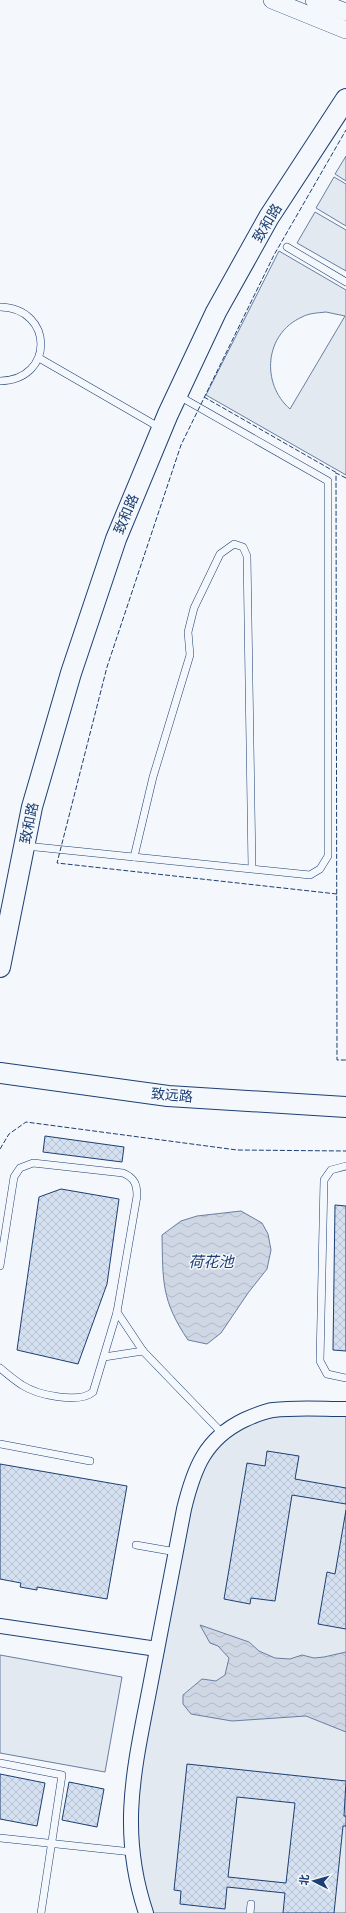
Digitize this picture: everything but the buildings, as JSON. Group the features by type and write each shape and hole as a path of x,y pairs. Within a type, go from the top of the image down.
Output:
{"main road":[{"name":"致和路","path":"0,967 32,807 71,672 116,539 177,394 216,312 269,217 346,99"},
{"name":"致远路","path":"0,1072 168,1096 346,1107"}],"street":[{"path":"272,0 346,30"},
{"path":"314,0 346,12"},
{"path":"146,1913 139,1892 132,1852 130,1796 176,1552 189,1489 196,1469 205,1452 216,1437 233,1425 250,1417 271,1410 346,1409"},
{"path":"0,1626 157,1649"}],"lane":[{"path":"287,248 346,282"},
{"path":"0,307 13,308 25,313 34,322 40,333 41,346 39,358 24,376 12,380 0,381"},
{"path":"39,358 162,429"},
{"path":"24,846 310,875 320,869 328,856 328,481 177,394"},
{"path":"134,857 153,777 190,656 188,632 194,608 220,554 234,544 243,547 247,556 252,868"},
{"path":"0,1266 14,1177 20,1168 33,1163 123,1173 135,1181 136,1196 117,1312 93,1392 80,1398 54,1395 29,1389 0,1368"},
{"path":"346,1166 331,1170 324,1180 320,1361 327,1374 346,1378"},
{"path":"117,1312 143,1350 222,1433"},
{"path":"104,1357 143,1350"},
{"path":"0,1444 90,1461"},
{"path":"136,1545 176,1552"},
{"path":"0,1763 62,1775 53,1843 41,1913"},
{"path":"0,1838 132,1852"},
{"path":"250,1913 251,1904"}],"shaded area":[{"path":"346,156 346,181 335,174"},
{"path":"334,177 346,184 346,226 316,208"},
{"path":"315,212 346,230 346,271 297,243"},
{"path":"279,251 346,290 346,475 206,395","holes":["326,312 345,316 290,409 281,399 274,386 271,373 271,360 274,347 280,335 289,325 302,317 314,313"]},
{"path":"346,1409 346,1913 146,1913 131,1836 184,1509 205,1452 251,1417"},
{"path":"0,1655 122,1677 105,1772 0,1753"}],"water":[{"name":"荷花池","path":"241,1211 262,1223 268,1234 271,1250 267,1269 248,1293 221,1333 207,1344 188,1340 173,1313 165,1290 162,1235 181,1221 197,1216"},
{"path":"200,1625 249,1642 259,1651 275,1658 290,1659 302,1655 314,1658 346,1652 346,1732 306,1716 232,1721 191,1714 183,1704 183,1695 202,1679 216,1681 225,1675 229,1658 218,1646 210,1643"}],"fence":[{"path":"337,894 57,863 107,667 181,445 274,255 346,130"},
{"path":"204,397 337,473"},
{"path":"346,478 336,473 337,1060 346,1060"},
{"path":"0,1149 9,1134 26,1122 237,1150 346,1151"}]}
